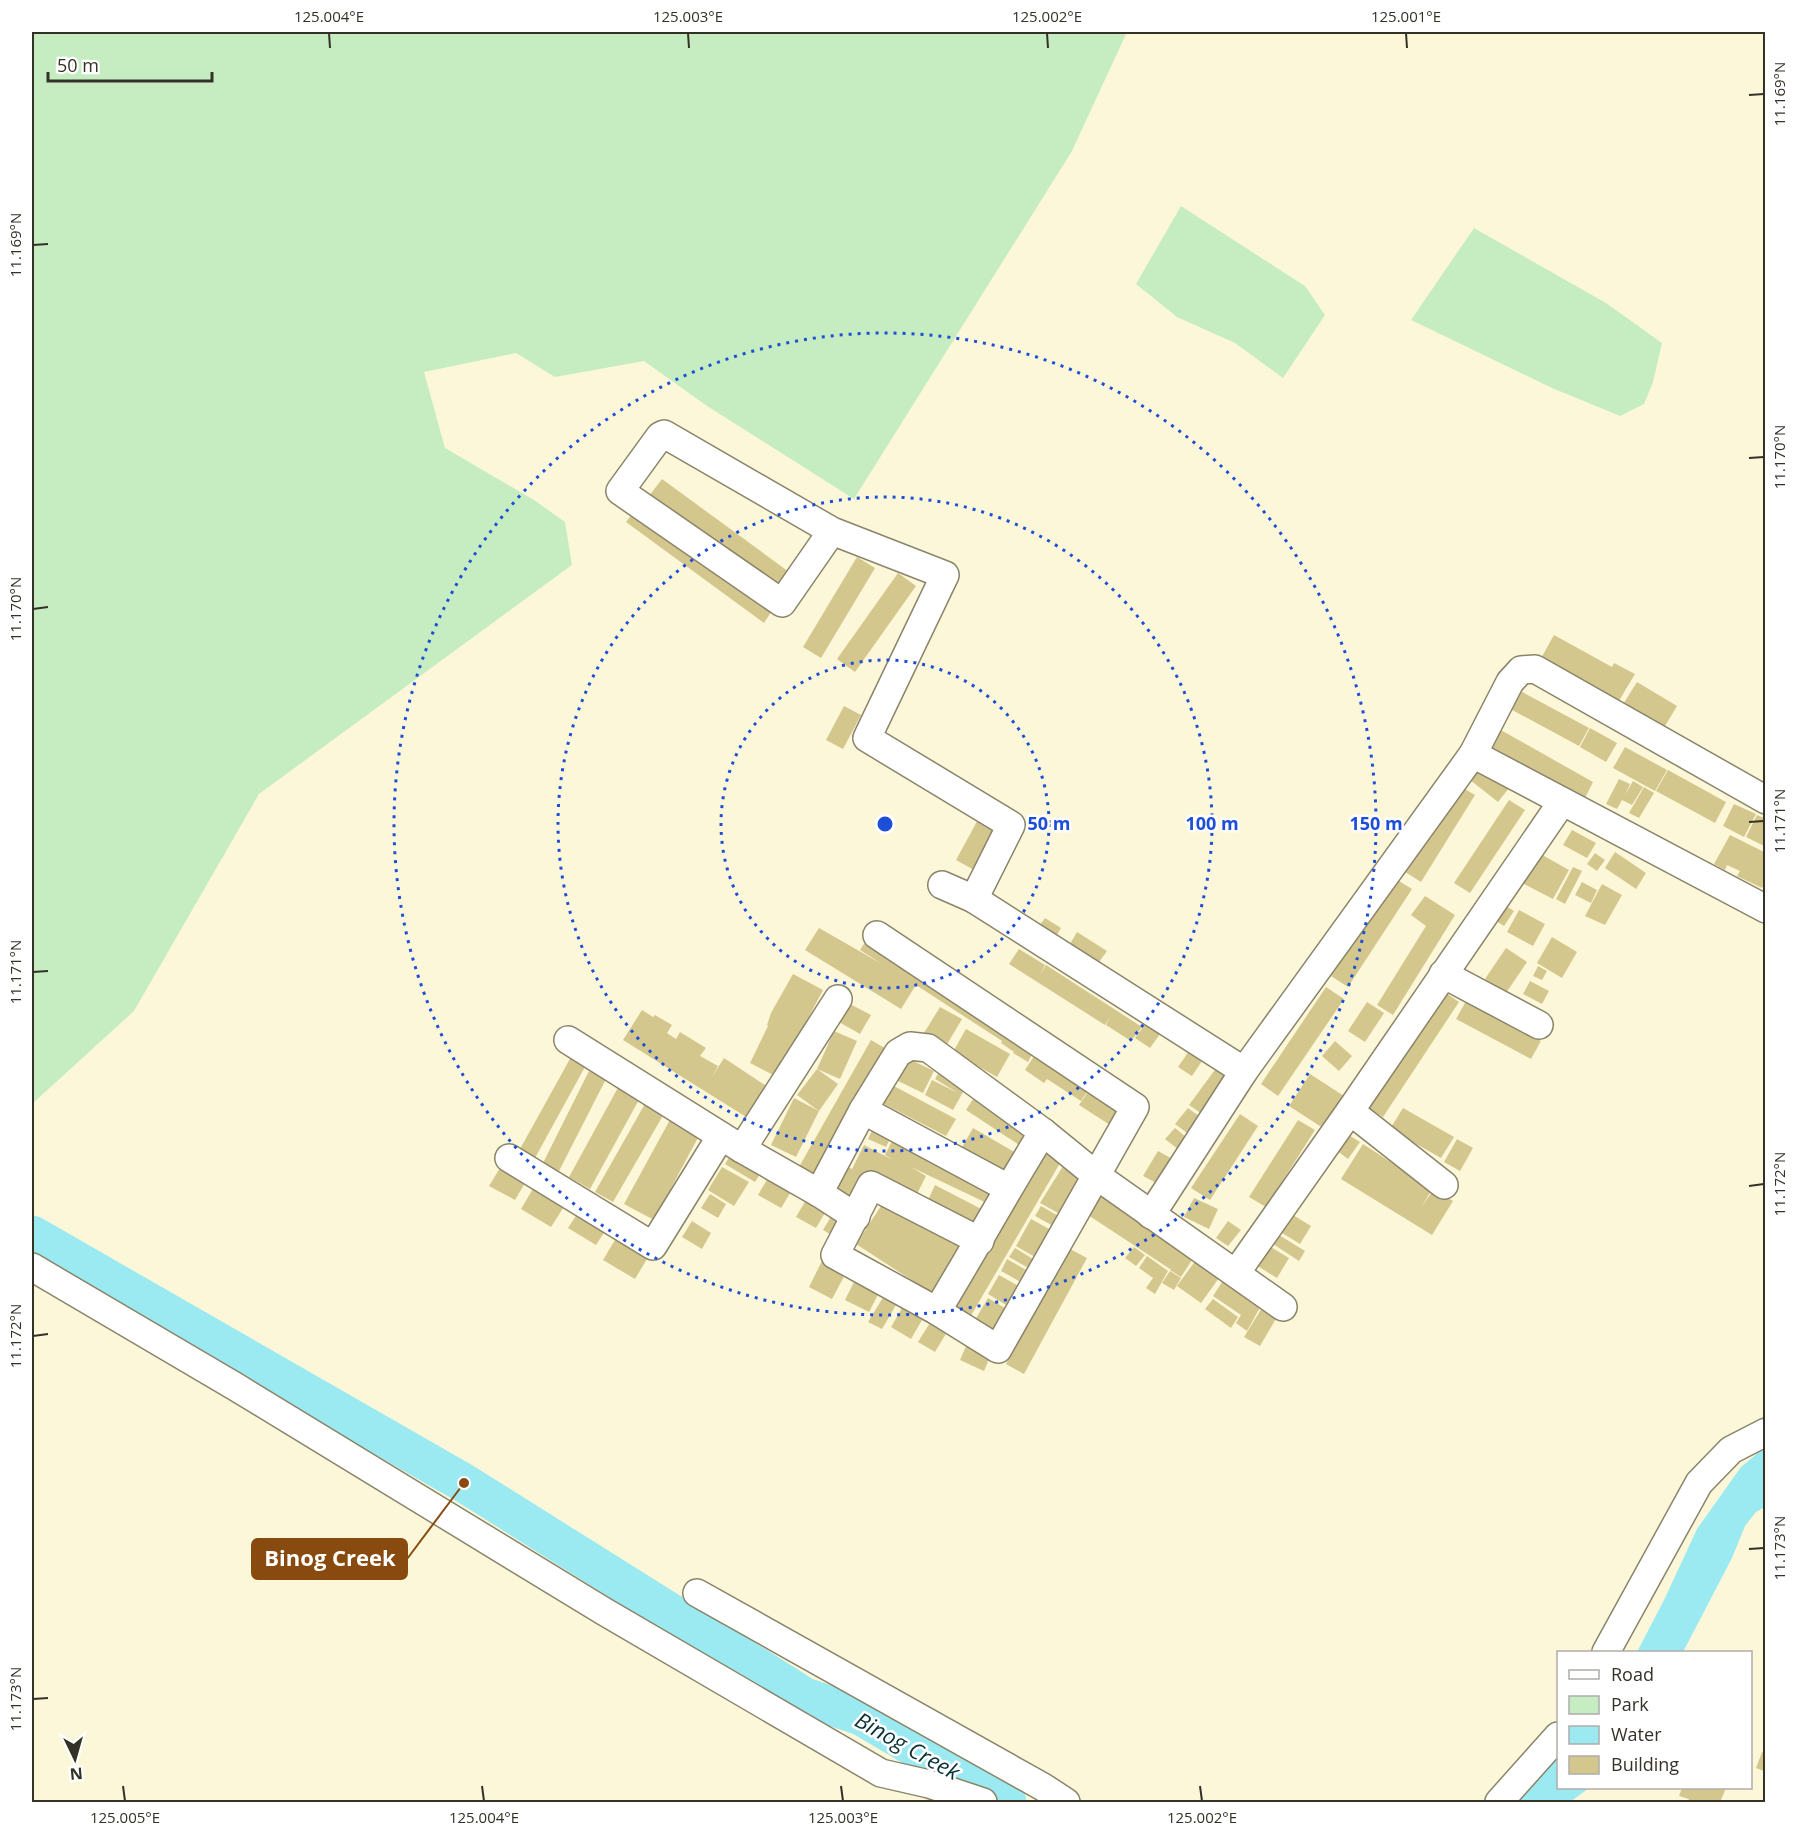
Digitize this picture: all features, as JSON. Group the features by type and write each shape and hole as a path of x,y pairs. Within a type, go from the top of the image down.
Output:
{"street":[{"path":"832,531 782,603 620,491 660,436 664,434 832,531 945,574 867,738 1011,825 974,899"},
{"path":"1151,1215 1244,1071 1473,754 1510,682 1521,670 1535,669 1766,800"},
{"path":"1473,754 1766,909"},
{"path":"1236,1273 1562,802"},
{"path":"942,885 974,899 1244,1071"},
{"path":"877,935 1136,1107 998,1349 937,1311 835,1255 871,1185 980,1241"},
{"path":"1443,974 1539,1025"},
{"path":"509,1158 653,1246 838,999"},
{"path":"568,1040 732,1143 856,1217"},
{"path":"819,1193 863,1110 898,1053 910,1046 928,1048 1043,1132 1097,1176 1283,1307"},
{"path":"863,1110 1008,1188"},
{"path":"1350,1111 1444,1185"},
{"path":"937,1311 1043,1132"},
{"path":"32,1267 236,1387 605,1612 881,1773 929,1784 983,1803"},
{"path":"1607,1651 1699,1483 1731,1450 1766,1432"},
{"path":"697,1593 1043,1787 1066,1803"},
{"path":"1499,1803 1557,1738"}],"green space":[{"path":"32,32 1127,32 1072,151 854,499 707,406 644,361 555,377 516,353 424,372 445,448 534,500 565,522 572,565 259,794 134,1011 32,1104"},
{"path":"1181,206 1305,286 1325,315 1283,378 1235,343 1177,317 1136,284"},
{"path":"1474,228 1606,303 1662,343 1653,382 1644,404 1620,416 1552,388 1411,320"}],"water":[{"path":"1765,1449 1765,1507 1756,1512 1745,1526 1732,1558 1684,1651 1638,1651 1697,1529 1741,1467"},
{"path":"1557,1756 1557,1789 1588,1789 1570,1802 1509,1802"}],"building":[{"path":"662,479 796,577 781,598 646,500"},
{"path":"636,509 773,609 764,623 626,522"},
{"path":"857,557 875,568 821,658 803,647"},
{"path":"898,573 916,586 855,672 837,659"},
{"path":"1554,635 1612,667 1614,663 1635,674 1617,704 1540,660"},
{"path":"1637,682 1677,706 1661,733 1620,709"},
{"path":"1513,687 1589,728 1579,746 1503,705"},
{"path":"844,706 861,715 843,749 826,740"},
{"path":"1492,725 1593,782 1583,802 1481,744"},
{"path":"1590,728 1617,743 1606,762 1580,747"},
{"path":"1625,747 1667,770 1655,791 1613,768"},
{"path":"1480,765 1509,788 1498,802 1469,779"},
{"path":"1668,770 1726,802 1715,823 1656,791"},
{"path":"1619,779 1630,784 1625,795 1633,781 1643,787 1632,805 1622,800 1617,809 1606,804"},
{"path":"1456,784 1475,795 1421,882 1402,870"},
{"path":"1644,787 1654,793 1639,818 1629,813"},
{"path":"1509,800 1525,810 1470,893 1454,883"},
{"path":"1734,804 1756,814 1744,837 1723,826"},
{"path":"1757,815 1766,819 1766,847 1746,837"},
{"path":"980,816 999,826 974,870 956,860"},
{"path":"1572,830 1596,843 1587,858 1563,845"},
{"path":"1730,835 1766,853 1766,880 1762,888 1737,876 1740,871 1727,865 1725,870 1714,864"},
{"path":"1537,852 1569,870 1553,899 1520,882"},
{"path":"1615,852 1646,873 1636,889 1605,868"},
{"path":"1595,853 1605,860 1597,871 1587,864"},
{"path":"1573,867 1582,871 1565,904 1556,899"},
{"path":"1394,878 1412,889 1348,987 1331,976"},
{"path":"1582,882 1597,890 1591,903 1575,895"},
{"path":"1602,884 1622,895 1605,925 1585,916"},
{"path":"1425,896 1455,915 1393,1015 1377,1005 1426,926 1411,915"},
{"path":"1501,903 1514,911 1504,926 1491,918"},
{"path":"1519,910 1545,924 1533,946 1507,932"},
{"path":"1045,918 1061,928 1054,940 1037,929"},
{"path":"819,928 882,964 860,950 871,933 1037,1045 1028,1062 1013,1053 1001,1043 1002,1041 916,985 901,1009 805,950"},
{"path":"1077,932 1107,951 1099,962 1070,944"},
{"path":"1552,937 1577,952 1562,978 1537,963"},
{"path":"1506,948 1527,962 1506,993 1485,979"},
{"path":"1019,949 1045,965 1040,975 1046,965 1142,1027 1131,1041 1106,1025 1110,1017 1105,1025 1009,964"},
{"path":"1538,966 1547,971 1542,980 1533,976"},
{"path":"793,974 823,990 777,1077 750,1063 768,1026 771,1013"},
{"path":"1530,981 1549,991 1542,1004 1523,994"},
{"path":"1326,987 1344,999 1278,1096 1261,1084"},
{"path":"1443,991 1459,1002 1383,1117 1367,1107"},
{"path":"1466,1001 1541,1041 1531,1059 1456,1019"},
{"path":"1367,1002 1384,1013 1365,1042 1348,1031"},
{"path":"850,1004 871,1015 860,1034 839,1022"},
{"path":"940,1007 962,1019 946,1046 924,1033"},
{"path":"642,1010 672,1025 667,1033 676,1039 680,1032 706,1048 700,1056 718,1066 712,1077 724,1058 771,1089 751,1120 623,1040"},
{"path":"1146,1023 1160,1034 1150,1048 1135,1038"},
{"path":"966,1029 1010,1054 997,1077 953,1052"},
{"path":"834,1031 857,1041 840,1079 817,1069"},
{"path":"871,1040 890,1051 819,1177 799,1167"},
{"path":"1335,1041 1352,1056 1339,1071 1322,1056"},
{"path":"1038,1050 1092,1084 1081,1101 1047,1079 1044,1083 1025,1070"},
{"path":"1189,1051 1202,1061 1192,1076 1178,1067"},
{"path":"571,1057 586,1065 535,1158 520,1149"},
{"path":"907,1058 934,1071 923,1093 896,1080"},
{"path":"942,1067 968,1083 953,1110 925,1095 932,1080 958,1093 935,1079"},
{"path":"1217,1067 1236,1080 1208,1118 1189,1105"},
{"path":"817,1069 838,1084 819,1111 797,1095"},
{"path":"589,1071 606,1079 559,1171 543,1163"},
{"path":"1310,1074 1344,1096 1323,1128 1289,1106"},
{"path":"620,1084 641,1096 590,1189 569,1177"},
{"path":"1093,1084 1124,1105 1110,1125 1079,1105"},
{"path":"892,1085 956,1119 946,1136 882,1103"},
{"path":"975,1096 1031,1133 1022,1147 966,1110"},
{"path":"794,1098 819,1111 796,1157 771,1145"},
{"path":"646,1102 665,1112 613,1202 595,1192"},
{"path":"1188,1108 1207,1122 1195,1139 1175,1124"},
{"path":"1403,1108 1454,1137 1441,1158 1390,1129"},
{"path":"1240,1114 1258,1126 1210,1200 1191,1188"},
{"path":"672,1116 701,1132 654,1220 624,1204"},
{"path":"877,1120 895,1129 886,1147 868,1139"},
{"path":"1298,1120 1315,1130 1266,1207 1249,1197"},
{"path":"973,1128 1016,1153 1004,1174 961,1149"},
{"path":"1175,1128 1192,1142 1183,1153 1165,1139"},
{"path":"896,1133 991,1182 995,1207 911,1167 926,1176 915,1198 858,1202 832,1189 843,1164 852,1169 864,1145 893,1160 885,1155"},
{"path":"1347,1134 1360,1142 1348,1159 1336,1150"},
{"path":"1457,1139 1473,1148 1460,1171 1444,1162"},
{"path":"1363,1144 1432,1189 1421,1208 1433,1190 1453,1201 1432,1235 1341,1179"},
{"path":"1046,1149 1063,1158 969,1319 952,1309"},
{"path":"733,1151 763,1169 755,1182 725,1164"},
{"path":"1158,1151 1176,1161 1162,1186 1143,1176"},
{"path":"1065,1163 1082,1172 1058,1213 1040,1203"},
{"path":"722,1167 749,1182 734,1206 708,1190"},
{"path":"500,1168 525,1183 515,1200 489,1186"},
{"path":"771,1173 794,1187 781,1208 758,1195"},
{"path":"935,1185 989,1213 979,1233 925,1207"},
{"path":"534,1187 565,1205 551,1227 521,1209"},
{"path":"1098,1193 1194,1257 1181,1277 1170,1270 1172,1267 1170,1269 1085,1213"},
{"path":"710,1194 726,1204 718,1218 701,1208"},
{"path":"809,1195 829,1206 816,1228 796,1217"},
{"path":"887,1197 967,1248 936,1296 856,1244"},
{"path":"1194,1198 1218,1209 1209,1229 1184,1217"},
{"path":"1041,1206 1060,1217 1055,1227 1035,1216"},
{"path":"581,1208 609,1225 596,1245 568,1228"},
{"path":"836,1208 850,1217 837,1238 823,1230"},
{"path":"1293,1215 1311,1226 1300,1244 1282,1233"},
{"path":"1031,1219 1051,1230 1035,1257 1016,1246"},
{"path":"692,1221 711,1233 702,1249 682,1237"},
{"path":"1228,1221 1241,1230 1228,1246 1216,1238"},
{"path":"618,1235 650,1254 635,1279 603,1260"},
{"path":"1279,1235 1305,1251 1299,1261 1273,1244"},
{"path":"1269,1246 1289,1258 1277,1278 1256,1265"},
{"path":"1134,1247 1145,1255 1136,1266 1125,1258"},
{"path":"1015,1248 1036,1261 1032,1270 1009,1257"},
{"path":"1070,1249 1087,1258 1024,1374 1006,1364"},
{"path":"1201,1253 1224,1271 1201,1303 1177,1286"},
{"path":"1147,1256 1168,1271 1155,1294 1146,1288 1153,1278 1139,1268"},
{"path":"824,1257 848,1269 832,1299 809,1287"},
{"path":"1007,1259 1033,1274 1026,1285 1001,1271"},
{"path":"1170,1271 1181,1278 1174,1290 1162,1283"},
{"path":"859,1272 883,1285 869,1312 845,1300"},
{"path":"999,1275 1022,1288 1011,1308 988,1294"},
{"path":"1226,1276 1263,1302 1247,1331 1236,1323 1241,1315 1213,1296"},
{"path":"887,1291 900,1298 882,1329 868,1322"},
{"path":"988,1298 1010,1311 997,1332 975,1320"},
{"path":"1213,1299 1238,1317 1231,1328 1205,1309"},
{"path":"1265,1303 1280,1312 1260,1346 1244,1337"},
{"path":"902,1308 922,1320 911,1339 891,1327"},
{"path":"933,1318 950,1327 935,1352 918,1342"},
{"path":"967,1344 991,1355 984,1371 960,1360"},
{"path":"1762,1752 1766,1754 1766,1772 1756,1768"},
{"path":"1682,1789 1726,1789 1720,1802 1687,1802 1689,1799 1679,1796"}],"waterway":[{"name":"Binog Creek","path":"32,1235 464,1483 805,1697 861,1716 1007,1802"}],"place":[{"name":"Binog Creek","path":"464,1483"}]}
